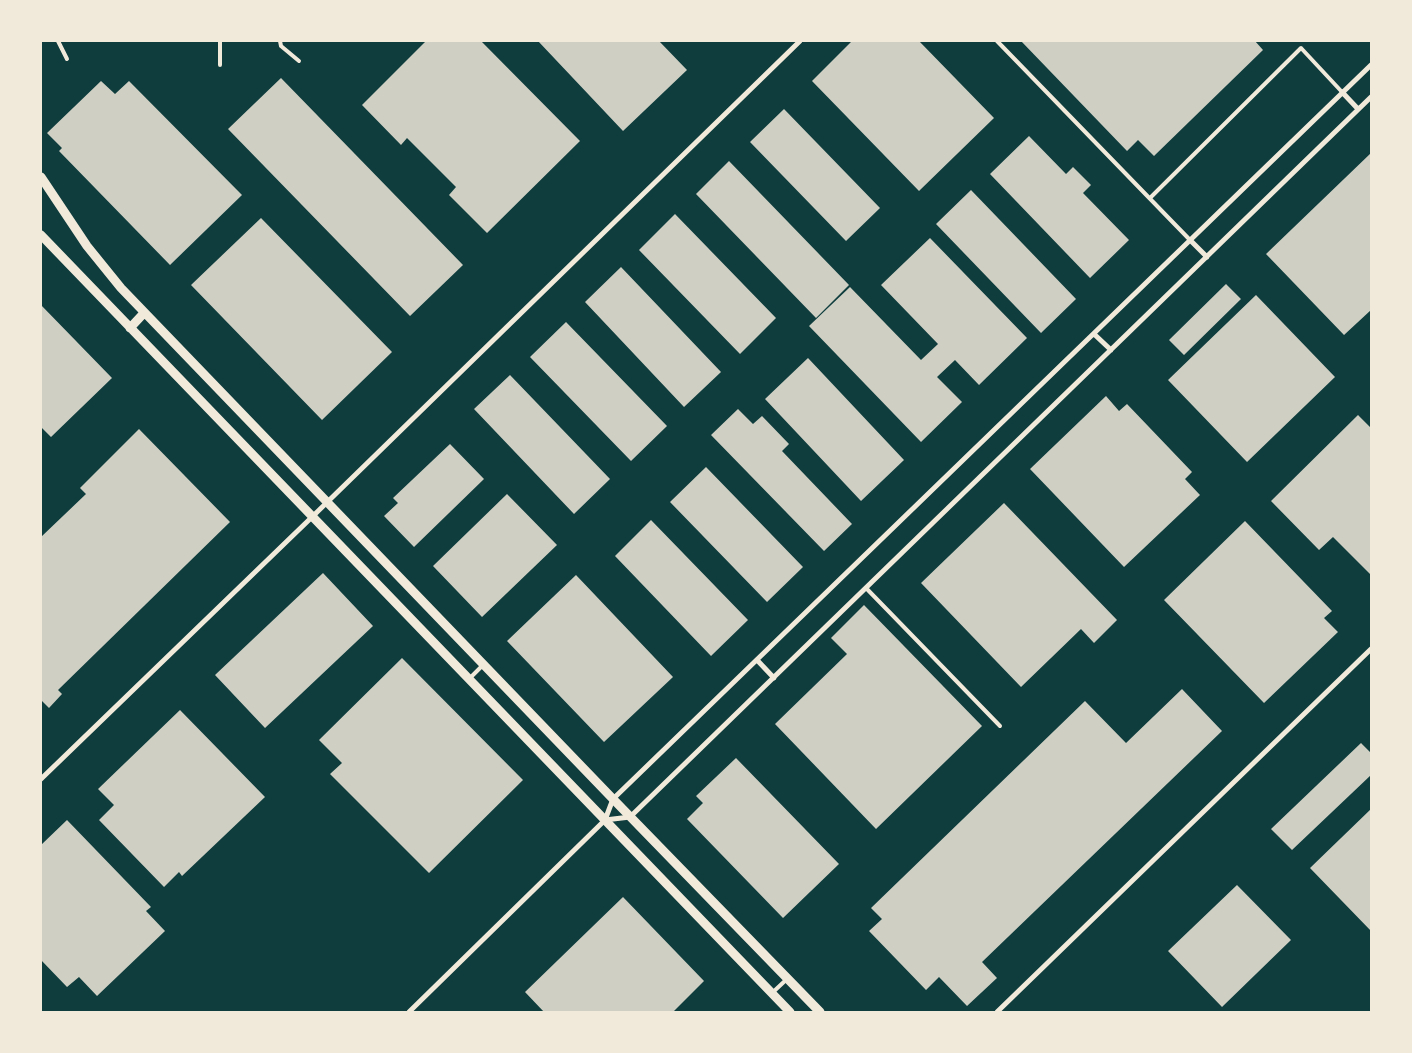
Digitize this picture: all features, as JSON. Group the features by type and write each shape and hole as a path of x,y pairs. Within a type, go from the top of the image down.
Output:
{"street":[{"path":"41,779 800,41"},
{"path":"409,1012 605,820 613,799 1371,66"},
{"path":"1342,92 1358,109"},
{"path":"605,820 630,817 1371,97"},
{"path":"41,177 87,246 144,313 820,1012"},
{"path":"41,235 790,1012"},
{"path":"1190,240 1207,257"},
{"path":"130,328 144,313"},
{"path":"1094,334 1111,350"},
{"path":"997,1012 1371,649"},
{"path":"757,660 774,678"}],"lane":[{"path":"58,41 67,60"},
{"path":"220,41 220,65"},
{"path":"280,41 281,46 299,61"},
{"path":"996,41 1190,240"},
{"path":"1150,198 1301,48 1342,92"},
{"path":"866,588 1000,726"},
{"path":"469,680 484,665"},
{"path":"772,993 787,978"}],"building":[{"path":"426,41 481,41 580,141 487,233 449,195 456,187 407,138 401,145 362,105"},
{"path":"538,41 659,41 687,70 623,131"},
{"path":"852,41 919,41 994,118 919,191 812,81"},
{"path":"1021,41 1255,41 1263,50 1154,156 1138,140 1127,151"},
{"path":"281,78 463,265 410,316 228,129"},
{"path":"101,81 115,94 129,81 242,195 170,265 59,151 62,148 47,133"},
{"path":"784,109 880,208 846,241 750,142"},
{"path":"1029,136 1066,174 1073,167 1091,185 1083,193 1129,240 1090,278 990,174"},
{"path":"1371,153 1371,310 1344,335 1266,254"},
{"path":"729,161 849,285 816,318 696,194"},
{"path":"971,190 1076,299 1041,333 936,224"},
{"path":"675,214 776,318 740,354 639,250"},
{"path":"261,218 392,352 322,420 191,285"},
{"path":"930,238 1027,338 979,385 955,360 937,377 962,402 921,442 809,326 850,287 921,360 938,344 881,285"},
{"path":"621,267 721,372 684,407 585,302"},
{"path":"1226,284 1241,299 1184,355 1169,340"},
{"path":"1256,295 1335,377 1247,462 1168,380"},
{"path":"41,305 112,378 51,437 41,427"},
{"path":"566,322 667,426 631,461 530,357"},
{"path":"808,358 904,460 861,501 765,399"},
{"path":"510,375 610,479 574,514 474,409"},
{"path":"1106,396 1119,411 1127,404 1192,472 1185,479 1200,495 1124,567 1030,469"},
{"path":"738,409 753,424 762,416 789,444 782,451 852,524 824,551 711,435"},
{"path":"1358,415 1371,428 1371,575 1333,537 1319,550 1271,501"},
{"path":"139,429 230,522 58,690 62,694 49,708 41,700 41,537 86,494 80,488"},
{"path":"450,444 484,479 414,547 384,516 398,503 393,498"},
{"path":"706,467 803,567 767,602 670,502"},
{"path":"507,494 557,545 482,617 433,566"},
{"path":"1004,503 1117,620 1094,643 1081,629 1021,687 921,583"},
{"path":"651,520 748,620 711,656 615,556"},
{"path":"1245,521 1332,611 1324,618 1338,632 1264,703 1164,600"},
{"path":"323,573 373,626 265,728 215,675"},
{"path":"576,575 673,677 604,742 507,641"},
{"path":"864,605 982,726 876,829 775,724 847,654 831,638"},
{"path":"402,658 523,780 429,873 330,774 342,763 319,740"},
{"path":"1182,689 1222,731 982,962 997,978 967,1006 939,977 926,990 869,931 882,919 871,908 1085,701 1126,743"},
{"path":"180,710 265,797 182,876 179,872 164,887 99,820 114,805 98,789"},
{"path":"1361,743 1371,753 1371,775 1292,850 1271,829"},
{"path":"736,758 839,864 783,918 687,819 703,803 696,796"},
{"path":"1371,809 1371,931 1310,868"},
{"path":"67,820 151,907 146,911 165,931 97,996 79,977 67,987 41,960 41,845"},
{"path":"1237,885 1291,940 1222,1007 1168,951"},
{"path":"623,897 704,981 673,1012 544,1012 525,992"}]}
